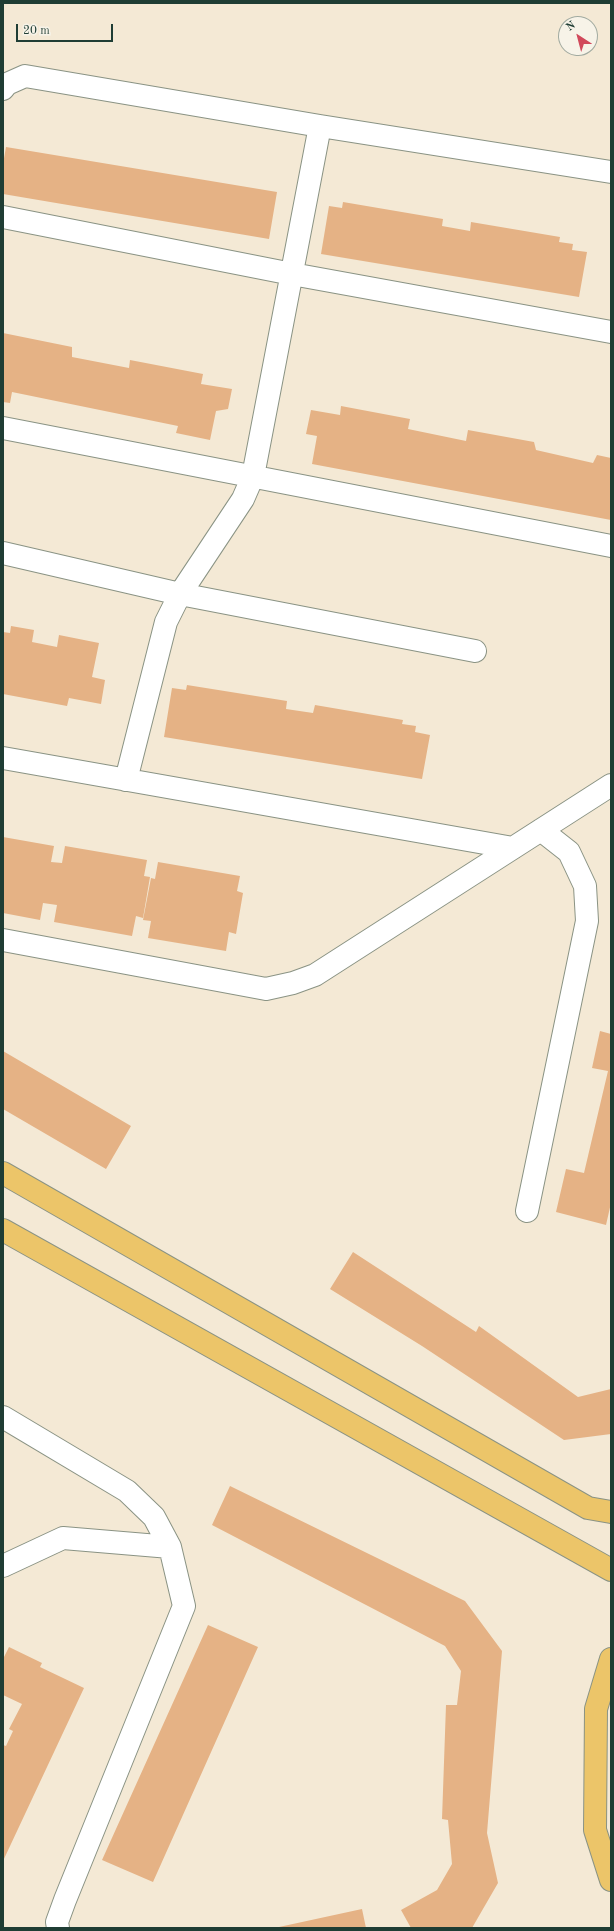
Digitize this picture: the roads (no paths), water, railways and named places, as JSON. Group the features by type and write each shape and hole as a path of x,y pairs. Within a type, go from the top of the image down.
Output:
{"main road":[{"path":"3,1173 588,1508 611,1512"},
{"path":"3,1230 611,1570"},
{"path":"611,1660 596,1709 595,1830 611,1880"}],"street":[{"path":"3,89 7,84 25,76 320,126 611,172"},
{"path":"126,780 166,622 180,594 243,499 253,476 320,126"},
{"path":"3,217 292,274 611,332"},
{"path":"3,428 611,546"},
{"path":"3,553 180,594 474,651"},
{"path":"3,758 513,848"},
{"path":"3,940 266,989 294,983 315,975 611,785"},
{"path":"527,1211 587,920 585,886 569,852 541,830"},
{"path":"3,1417 127,1491 154,1517 170,1547 184,1606 64,1900 57,1922 58,1928"},
{"path":"3,1566 63,1538 170,1547"}]}
